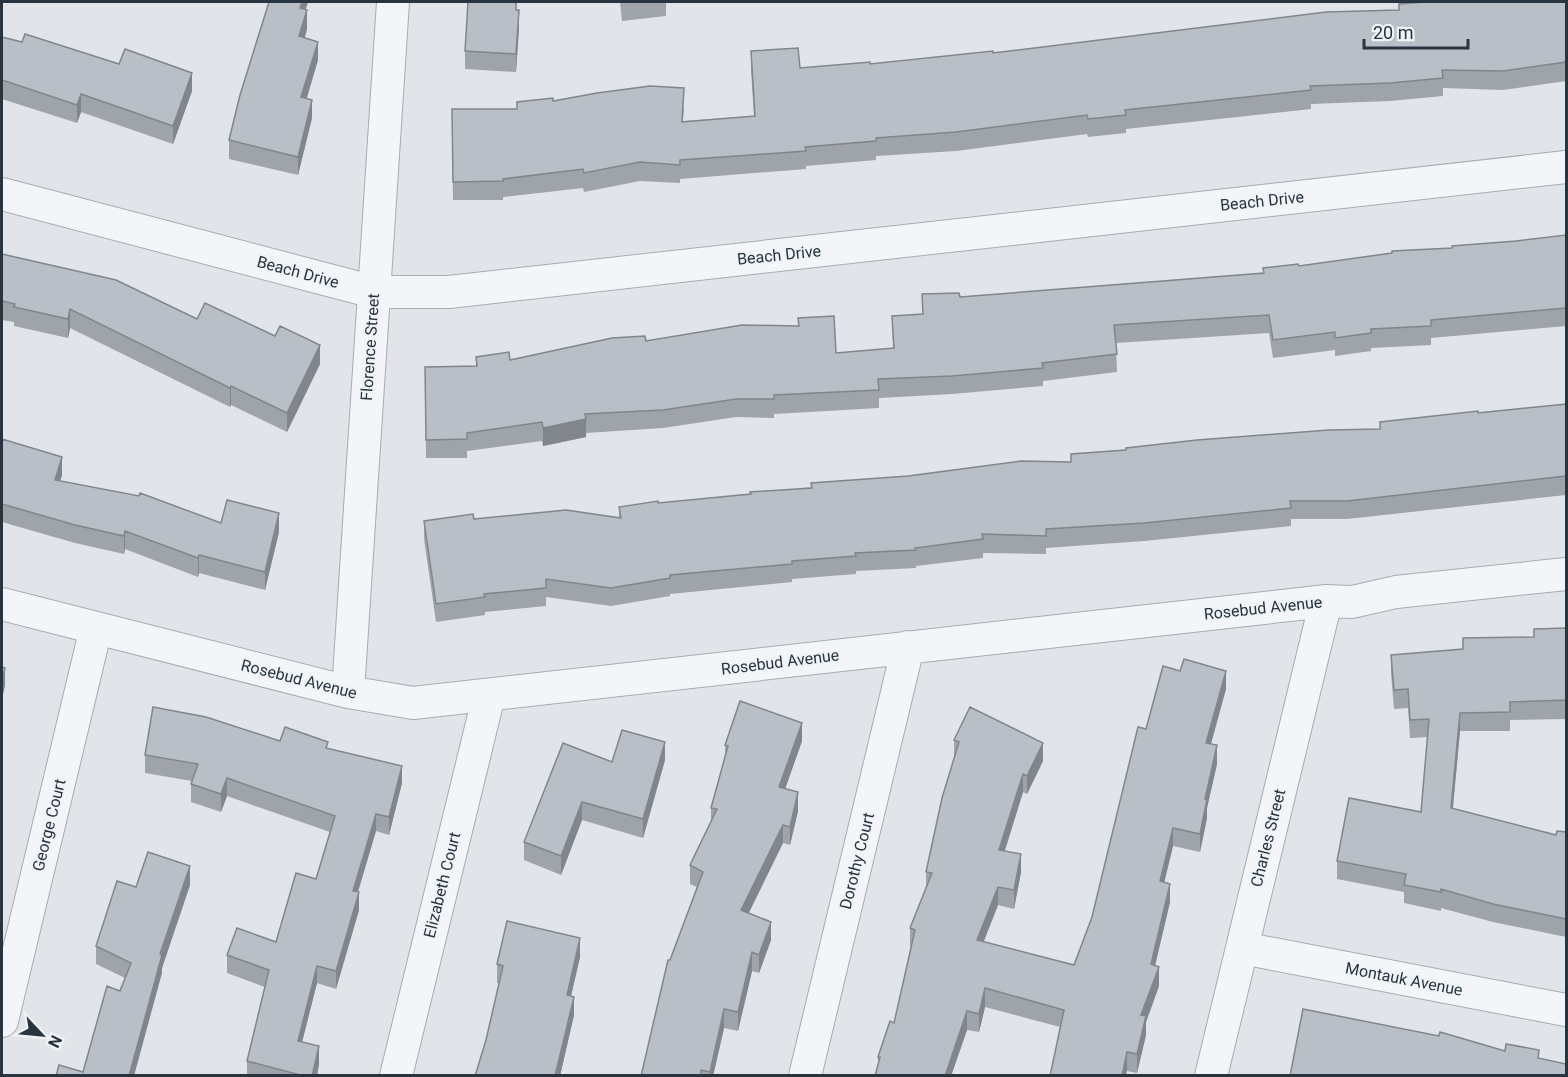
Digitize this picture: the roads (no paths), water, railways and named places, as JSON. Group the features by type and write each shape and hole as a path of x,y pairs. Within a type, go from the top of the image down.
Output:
{"street":[{"name":"Florence Street","path":"348,692 393,2"},
{"name":"Beach Drive","path":"2,194 374,292 449,292 1566,167"},
{"name":"Rosebud Avenue","path":"2,604 348,692 413,703 1326,601 1352,602 1396,592 1566,574"},
{"name":"Charles Street","path":"1211,1076 1326,601"},
{"name":"George Court","path":"2,1021 96,628"},
{"name":"Dorothy Court","path":"805,1076 908,647"},
{"name":"Elizabeth Court","path":"396,1076 489,695"},
{"name":"Montauk Avenue","path":"1242,948 1566,1010"}]}
